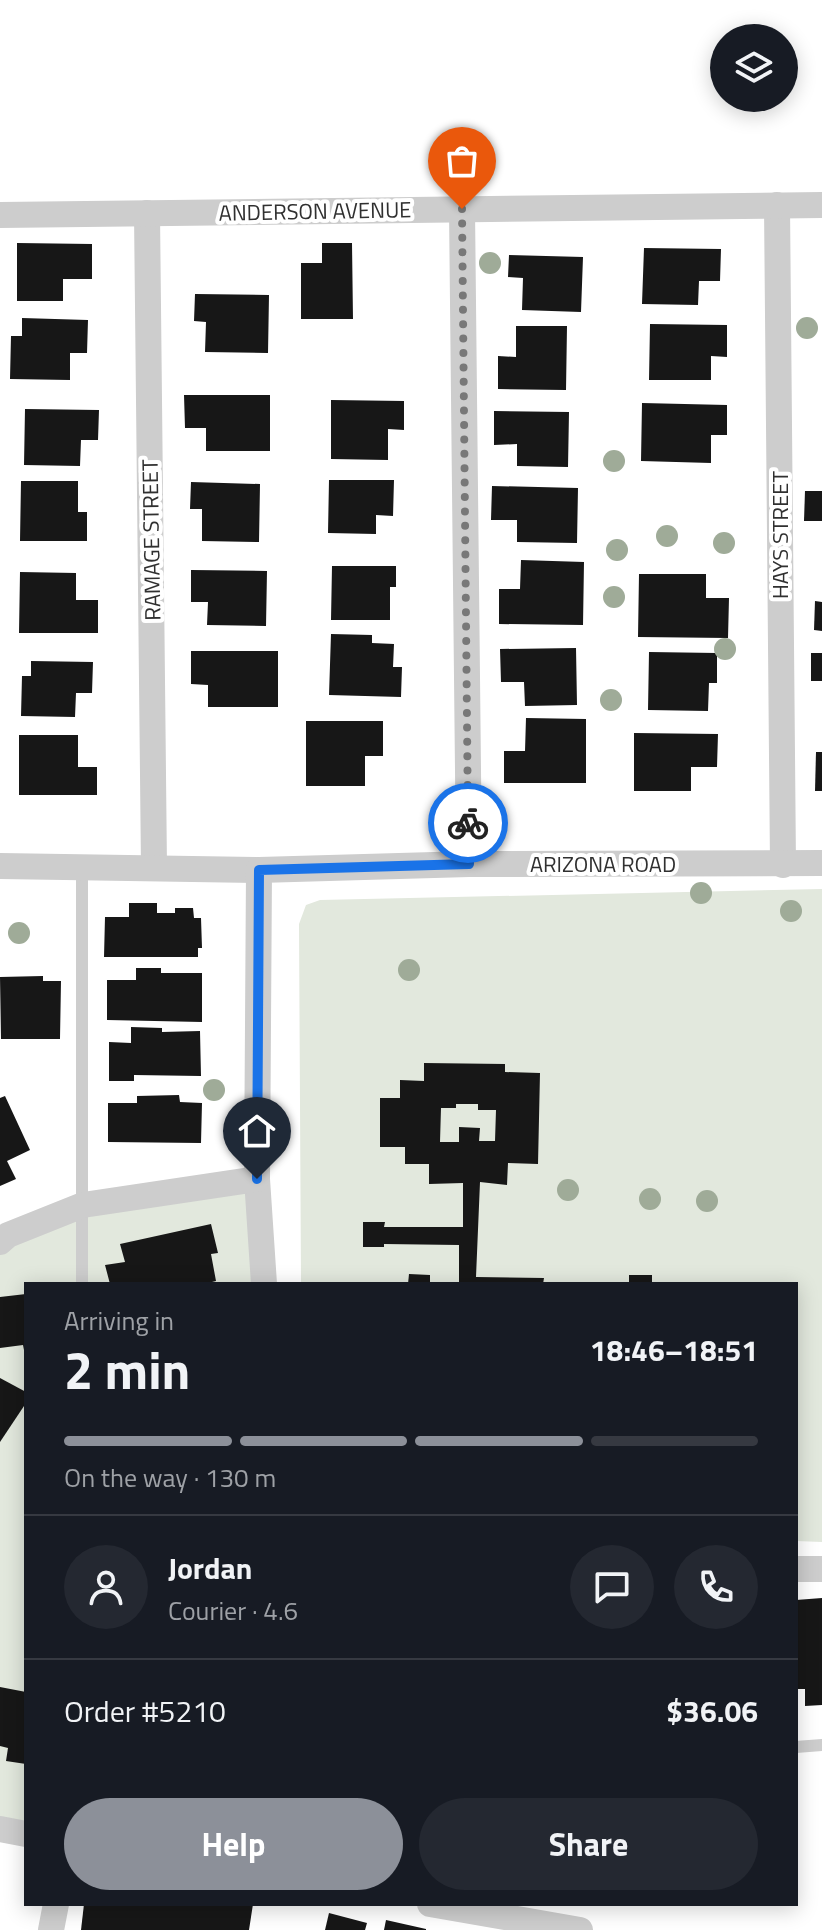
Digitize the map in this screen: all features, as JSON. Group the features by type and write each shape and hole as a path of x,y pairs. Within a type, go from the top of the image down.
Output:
{"street":[{"name":"HAYS STREET","path":"777,205 783,865"},
{"name":"ANDERSON AVENUE","path":"0,215 822,205"},
{"path":"462,209 469,864"},
{"name":"RAMAGE STREET","path":"147,213 154,868"},
{"name":"ARIZONA ROAD","path":"0,866 259,870 469,864 822,863"},
{"path":"259,870 257,1179 264,1282"},
{"path":"0,1242 8,1235 83,1205 257,1179"},
{"path":"798,1569 822,1569"},
{"path":"0,1829 24,1834"},
{"path":"51,1930 56,1906"},
{"path":"442,1906 580,1930"}],"lane":[{"path":"82,867 82,1282"},
{"path":"798,1747 822,1745"}],"shaded area":[{"path":"822,889 822,1542 798,1541 798,1282 301,1282 299,924 306,905 320,900"},
{"path":"257,1179 264,1282 24,1282 24,1834 0,1829 0,1242 8,1235"}],"building":[{"path":"17,243 92,244 92,279 63,279 63,301 17,301"},
{"path":"322,243 352,243 353,319 301,319 301,263 322,263"},
{"path":"644,248 721,249 720,281 699,281 698,305 642,304"},
{"path":"509,255 583,257 581,312 522,310 523,278 508,277"},
{"path":"195,294 269,295 268,353 205,352 206,322 194,321"},
{"path":"22,318 88,320 87,353 70,353 70,380 10,379 11,336 22,336"},
{"path":"650,324 727,325 727,357 711,356 711,380 649,380"},
{"path":"516,326 567,326 566,390 498,389 498,356 516,357"},
{"path":"184,395 270,395 270,451 206,451 206,428 185,428"},
{"path":"331,400 404,401 404,430 388,429 388,460 331,459"},
{"path":"642,403 727,405 727,435 711,435 711,463 641,461"},
{"path":"25,409 99,410 98,440 81,440 80,466 24,465"},
{"path":"494,411 569,412 568,467 517,466 517,444 494,445"},
{"path":"329,480 394,480 393,516 376,515 376,534 328,533"},
{"path":"21,481 78,481 78,512 87,512 87,541 20,541"},
{"path":"191,482 260,484 259,542 202,541 202,509 190,509"},
{"path":"492,486 578,488 577,543 517,542 517,520 491,520"},
{"path":"805,491 822,491 822,521 804,521"},
{"path":"521,560 584,562 583,625 499,624 499,589 520,589"},
{"path":"332,566 396,566 396,587 390,587 390,620 331,620"},
{"path":"191,570 267,571 266,626 207,625 208,602 191,602"},
{"path":"20,572 76,573 76,600 98,600 98,633 19,633"},
{"path":"639,574 706,574 706,598 729,598 728,638 638,637"},
{"path":"815,601 822,602 822,631 814,630"},
{"path":"331,634 372,635 372,643 394,644 393,667 402,667 401,697 329,695"},
{"path":"576,648 577,705 525,706 524,682 501,682 500,649"},
{"path":"191,651 278,651 278,707 208,707 208,685 191,684"},
{"path":"649,652 717,653 717,683 709,683 708,711 648,710"},
{"path":"811,653 822,653 822,681 811,681"},
{"path":"31,661 93,662 92,693 76,693 75,717 21,716 22,676 31,676"},
{"path":"526,718 586,719 586,783 504,783 504,751 525,751"},
{"path":"306,721 383,721 383,756 365,756 365,786 306,786"},
{"path":"634,733 718,734 717,767 691,767 691,791 634,791"},
{"path":"19,735 78,735 78,767 97,767 97,795 19,795"},
{"path":"816,752 822,752 822,791 815,791"},
{"path":"129,903 157,903 157,913 175,913 175,908 193,908 194,918 201,918 202,948 198,948 198,957 104,957 105,917 129,917"},
{"path":"136,968 161,968 161,973 202,973 202,1022 107,1020 107,980 136,980"},
{"path":"43,976 43,981 61,981 60,1039 1,1039 0,977"},
{"path":"131,1027 162,1028 162,1032 200,1031 201,1076 134,1075 134,1081 109,1081 109,1042 131,1043"},
{"path":"424,1063 505,1064 505,1072 540,1073 538,1164 508,1163 507,1185 480,1182 476,1277 544,1278 543,1282 459,1282 459,1245 384,1244 384,1247 363,1247 363,1222 385,1222 384,1227 463,1227 463,1183 429,1184 429,1164 405,1164 405,1147 380,1147 380,1098 400,1098 400,1080 424,1081","holes":["478,1104 478,1110 496,1110 495,1141 479,1141 480,1128 459,1127 459,1142 440,1142 441,1108"]},
{"path":"179,1095 180,1102 202,1103 201,1143 108,1142 108,1103 137,1103 137,1096"},
{"path":"5,1096 30,1150 7,1161 16,1179 0,1186 0,1098"},
{"path":"211,1224 218,1253 211,1254 216,1281 109,1282 105,1265 125,1262 120,1244"},
{"path":"409,1274 430,1275 430,1282 408,1282"},
{"path":"629,1275 652,1275 652,1282 629,1282"},
{"path":"24,1294 24,1350 23,1345 0,1348 0,1297"},
{"path":"0,1378 24,1391 24,1406 0,1442"},
{"path":"822,1598 822,1705 805,1706 805,1689 798,1689 798,1600"},
{"path":"0,1687 24,1692 24,1764 6,1761 8,1748 0,1746"},
{"path":"84,1906 253,1906 249,1930 81,1930"},
{"path":"329,1913 367,1923 365,1930 325,1930"},
{"path":"386,1920 426,1929 426,1930 384,1930"}],"way so far":[{"path":"462,209 468,823"}],"route":[{"path":"257,1179 259,870 469,864 468,823"}]}
